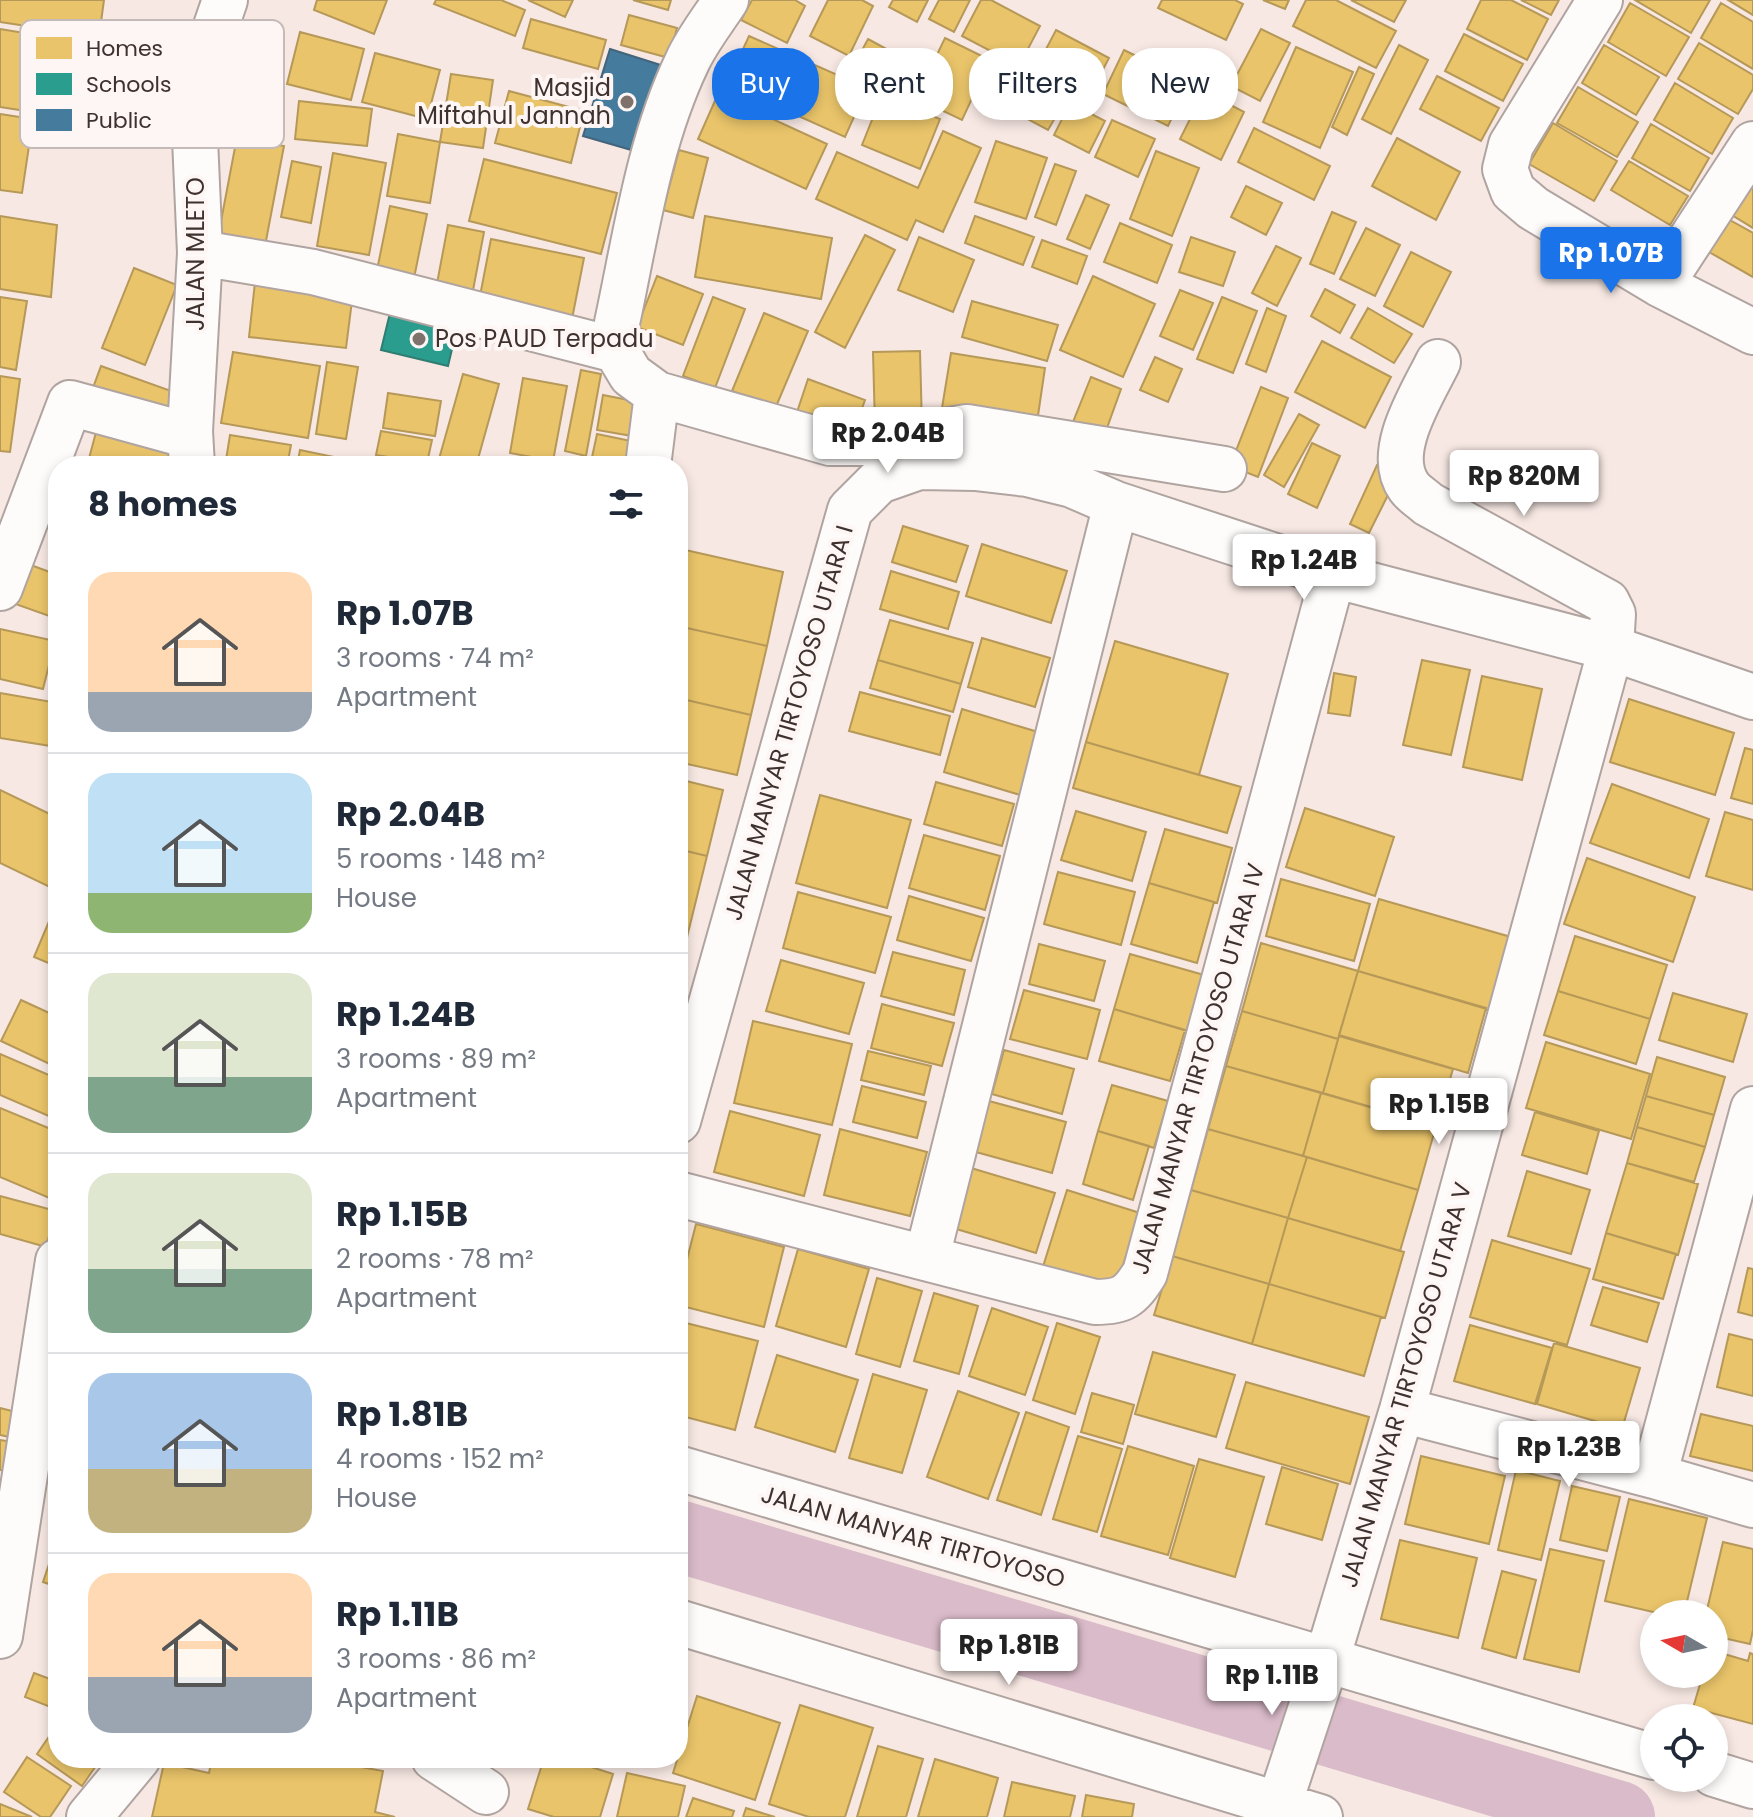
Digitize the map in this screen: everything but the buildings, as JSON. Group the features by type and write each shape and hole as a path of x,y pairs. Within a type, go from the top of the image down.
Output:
{"street":[{"name":"JALAN MLETO","path":"218,20 225,0"},
{"path":"726,0 688,59 666,110 653,155 617,323 616,350 631,375 657,394 830,443 875,443 967,427 1224,469"},
{"path":"1600,0 1511,145 1505,169 1513,191 1533,208 1661,285 1753,332"},
{"path":"1661,285 1753,144"},
{"name":"JALAN MLETO","path":"191,451 200,253 195,148"},
{"path":"200,253 313,272 616,350"},
{"name":"JALAN MANYAR TIRTOYOSO UTARA V","path":"1291,1802 1322,1673 1402,1410 1611,648 1613,614 1607,602 1428,504 1409,487 1401,469 1401,440 1438,362"},
{"path":"649,456 657,394"},
{"path":"50,456 70,403 191,451"},
{"path":"0,588 48,461"},
{"name":"JALAN MANYAR TIRTOYOSO UTARA I","path":"688,1085 850,510 879,481 919,467 975,468 1027,474 1072,485 1116,504 1333,575 1611,648 1753,697"},
{"path":"927,1257 1116,504"},
{"name":"JALAN MANYAR TIRTOYOSO UTARA IV","path":"688,1197 1095,1302 1116,1302 1134,1291 1149,1257 1333,575"},
{"path":"1654,1476 1753,1109"},
{"path":"0,1636 38,1417 48,1339"},
{"path":"1402,1410 1753,1505"},
{"name":"JALAN MANYAR TIRTOYOSO","path":"688,1471 1322,1673 1640,1753"},
{"path":"688,1625 1291,1802"},
{"path":"89,1817 130,1768"},
{"path":"453,1768 488,1789"},
{"path":"1728,1778 1753,1786"}],"waterway":[{"path":"688,1539 1619,1817"}],"place":[{"name":"Masjid Miftahul Jannah","path":"627,102"},
{"name":"Pos PAUD Terpadu","path":"419,339"}]}
